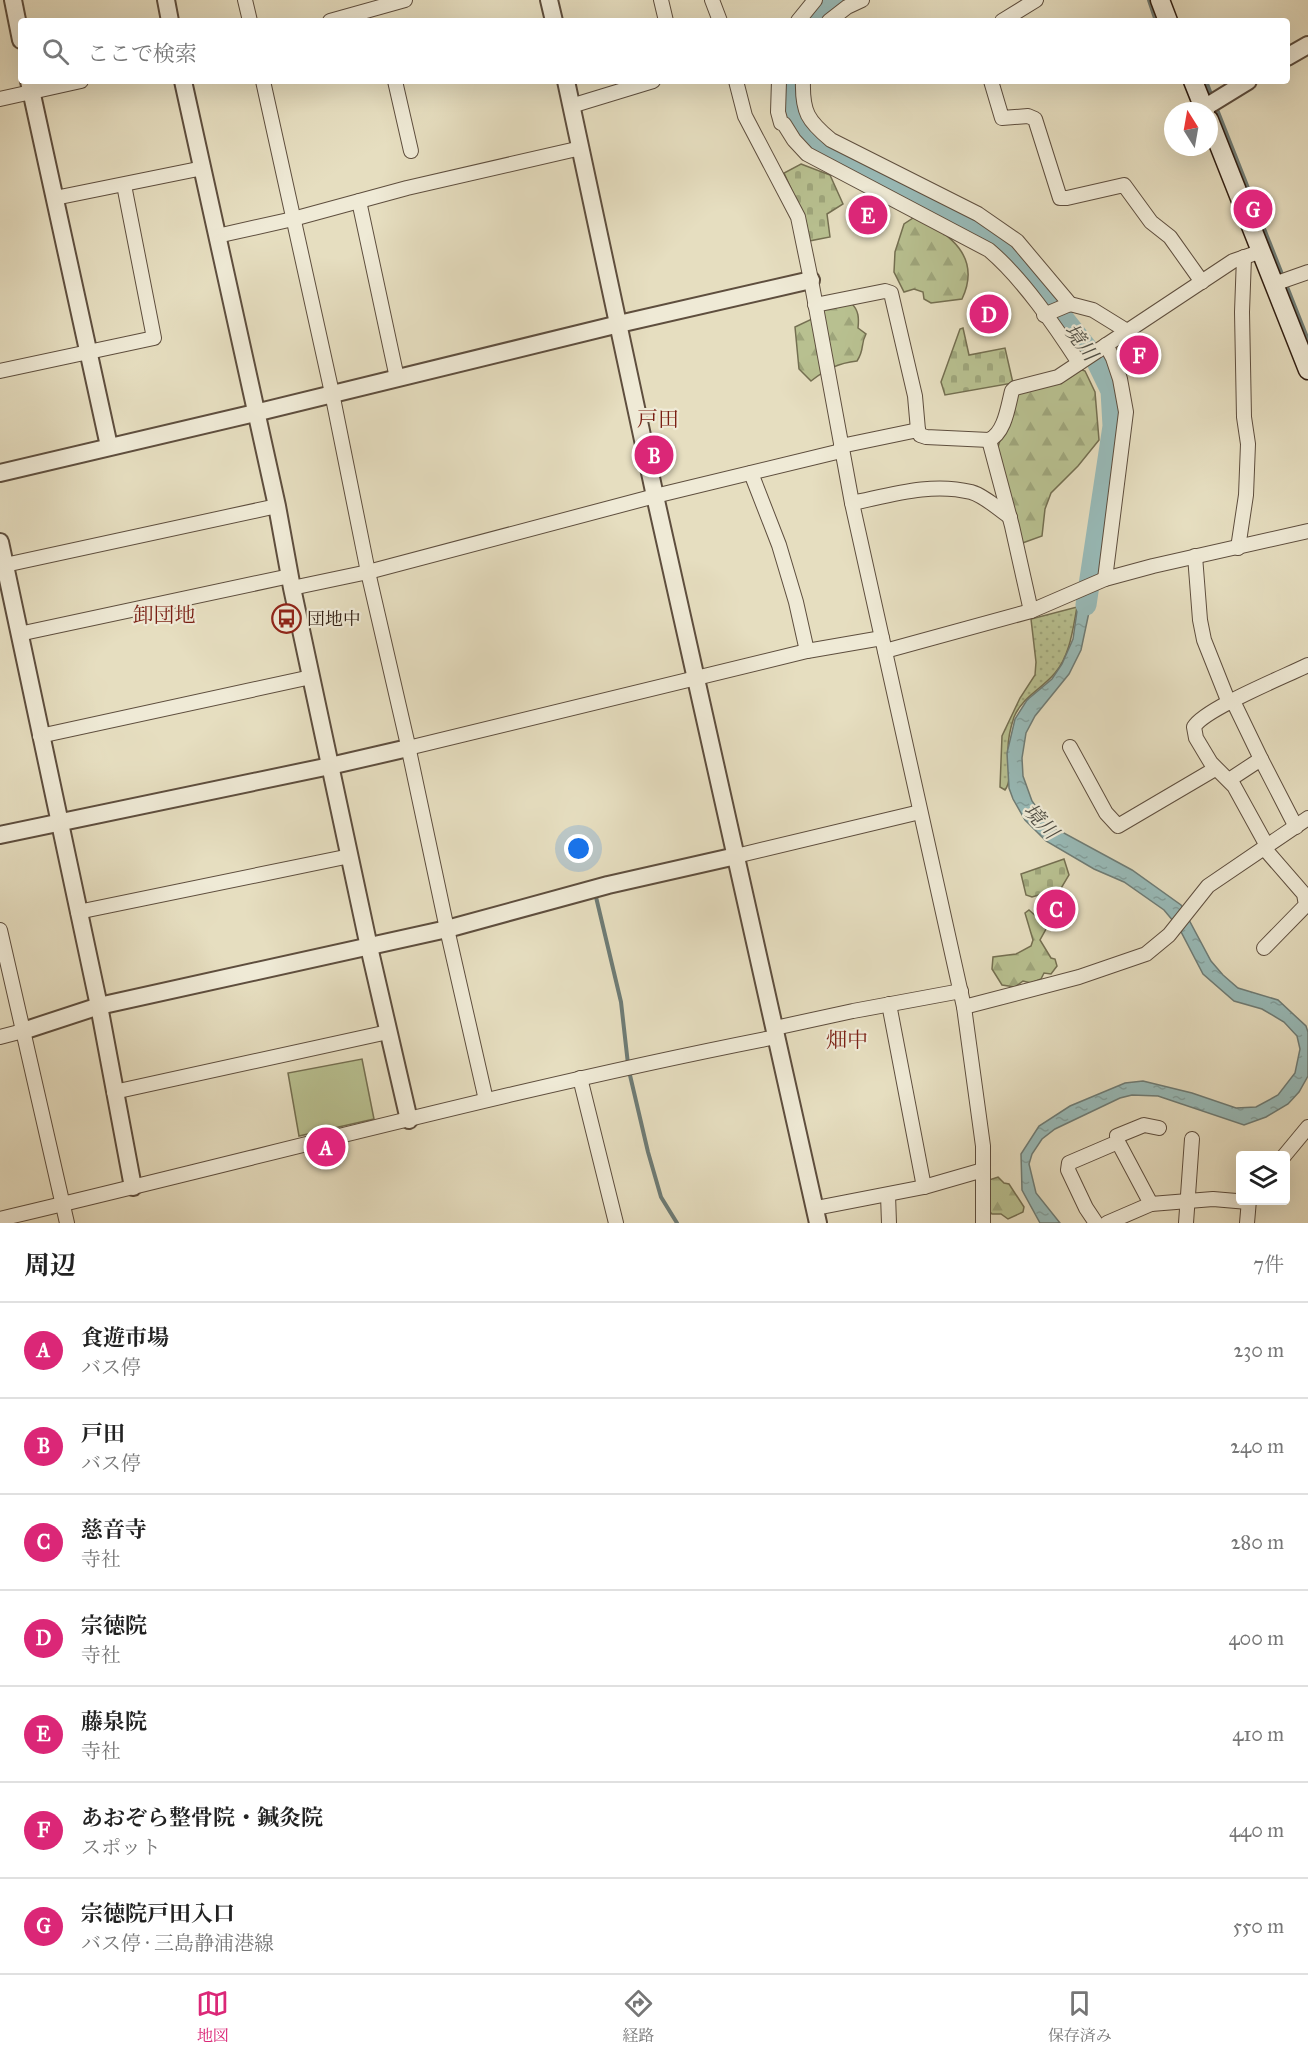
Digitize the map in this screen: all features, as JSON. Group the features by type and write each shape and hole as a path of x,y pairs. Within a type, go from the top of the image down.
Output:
{"main road":[{"path":"1160,0 1167,18"},
{"path":"1195,84 1206,102"},
{"path":"1218,130 1308,370"}],"street":[{"path":"13,0 18,25"},
{"path":"165,0 169,18"},
{"path":"245,0 249,18"},
{"path":"340,18 405,0"},
{"path":"549,0 553,18"},
{"path":"661,0 665,18"},
{"path":"712,0 719,18"},
{"path":"800,18 815,0"},
{"path":"833,18 847,7 862,0"},
{"path":"1007,18 1036,0"},
{"path":"1290,55 1308,45"},
{"path":"0,99 30,86 50,84"},
{"path":"184,84 277,506 291,582 369,947 410,1120"},
{"path":"264,84 332,393 368,572 486,1100"},
{"path":"395,84 411,151"},
{"path":"567,84 655,496 817,1216 983,1170"},
{"path":"571,106 644,84"},
{"path":"737,84 745,116 798,217 852,503 964,1007 983,1146 983,1223"},
{"path":"780,84 778,112 781,123 807,154 989,250 1046,314 1081,361"},
{"path":"803,84 806,113 814,126 831,140 978,214 1010,235 1069,304 1093,310 1127,331"},
{"path":"992,84 1002,118 1028,116 1035,119 1060,198 1120,185 1126,187 1151,222 1170,237 1202,282"},
{"path":"1218,102 1244,84"},
{"path":"30,86 109,446"},
{"path":"217,236 581,148"},
{"path":"55,198 203,168"},
{"path":"0,372 154,339 124,185"},
{"path":"359,201 397,378"},
{"path":"815,305 885,291 891,293 915,396 920,435 989,440 994,438 999,431 1015,388 1052,380 1233,261 1262,251"},
{"path":"1238,548 1246,495 1248,444 1244,417 1242,312 1244,257"},
{"path":"1274,284 1308,272"},
{"path":"0,473 811,280"},
{"path":"1046,314 1069,304"},
{"path":"1102,580 1126,412 1120,379 1113,358 1104,347"},
{"path":"19,634 291,582 368,572 655,496 918,430"},
{"path":"989,440 1010,517 1031,611"},
{"path":"751,473 779,545 807,651"},
{"path":"852,503 910,489 955,490 972,492 1010,517"},
{"path":"5,565 277,506"},
{"path":"0,835 330,766 807,651 883,644 1031,611 1102,580 1195,556 1308,531"},
{"path":"0,542 99,1006 133,1186"},
{"path":"964,1007 1079,977 1146,954 1161,943 1208,886 1266,847 1303,826 1262,759 1231,702 1204,640 1200,621 1195,556"},
{"path":"1264,948 1306,905 1306,892 1266,847 1229,780 1215,769 1196,738 1194,726 1199,720 1231,702 1308,665"},
{"path":"40,736 311,677"},
{"path":"1070,747 1106,813 1118,826 1215,769"},
{"path":"1229,780 1262,759"},
{"path":"0,1037 99,1006 447,929 608,885 920,812"},
{"path":"78,912 350,856"},
{"path":"0,930 67,1223"},
{"path":"0,1219 889,1004 961,991"},
{"path":"889,1004 924,1187"},
{"path":"114,1092 388,1032"},
{"path":"580,1078 616,1223"},
{"path":"1151,1204 1117,1136 1144,1125 1159,1128"},
{"path":"1287,1151 1308,1127"},
{"path":"1186,1223 1192,1139"},
{"path":"1096,1223 1086,1208 1068,1170 1069,1163 1118,1142"},
{"path":"888,1195 889,1223"},
{"path":"1107,1223 1151,1204 1213,1199 1236,1200"},
{"path":"1247,1223 1249,1205"}],"green space":[{"path":"801,164 830,175 843,204 827,214 830,237 809,241 806,222 784,173"},
{"path":"916,216 951,239 959,248 968,271 962,299 931,303 924,299 923,292 914,289 904,292 894,272 895,252 904,224"},
{"path":"851,303 858,315 858,328 866,334 857,361 832,368 811,381 799,369 795,327 810,320 820,308"},
{"path":"963,328 969,355 1005,348 1013,383 945,395 941,382 960,329"},
{"path":"1080,369 1085,371 1095,392 1099,440 1078,466 1051,493 1045,509 1042,536 1017,545 997,450 1014,396"},
{"path":"1077,607 1070,642 1060,666 1050,679 1022,704 1014,717 1008,745 1009,781 1005,790 1000,787 1002,736 1020,698 1035,675 1036,662 1031,619"},
{"path":"1064,859 1069,875 1057,895 1041,900 1039,895 1032,897 1026,895 1021,874"},
{"path":"1029,910 1046,929 1040,940 1051,958 1055,959 1057,966 1051,974 1044,973 1041,979 1031,983 1023,981 1015,987 1002,985 992,969 993,957 1016,954 1031,946 1033,940 1025,913"},
{"path":"362,1059 374,1119 299,1136 288,1073"},
{"path":"998,1177 1004,1183 1009,1184 1024,1207 1023,1212 1008,1219 1001,1214 992,1214 989,1211 989,1180"}],"water":[{"path":"1095,584 1081,650 1069,674 1035,716 1026,733 1022,758 1023,776 1032,801 1049,825 1132,870 1181,905 1211,961 1223,975 1238,988 1278,1000 1306,1026 1308,1076 1299,1092 1288,1104 1266,1117 1244,1125 1158,1096 1132,1095 1120,1098 1055,1129 1042,1139 1032,1154 1029,1164 1036,1193 1060,1223 1040,1223 1022,1190 1021,1154 1039,1126 1070,1106 1125,1083 1143,1081 1192,1093 1236,1108 1256,1107 1278,1095 1295,1073 1300,1049 1297,1036 1284,1022 1262,1009 1234,1001 1203,974 1179,928 1164,910 1124,882 1094,869 1046,841 1025,820 1013,799 1009,788 1007,753 1015,719 1027,700 1052,679 1062,664 1073,639 1080,590"}],"waterway":[{"name":"境川","path":"814,18 838,0"},
{"path":"1149,0 1155,18"},
{"name":"境川","path":"791,84 790,98 794,114 811,143 1002,245 1018,261 1095,358 1111,391 1113,426 1086,605"},
{"path":"1207,84 1212,97"},
{"path":"1218,112 1308,340"},
{"path":"596,897 621,1002 628,1064"},
{"path":"629,1071 661,1197 677,1223"}],"place":[{"name":"宗徳院戸田入口","path":"1253,209"},
{"name":"藤泉院","path":"868,215"},
{"name":"宗徳院","path":"989,314"},
{"name":"あおぞら整骨院・鍼灸院","path":"1139,355"},
{"name":"戸田","path":"654,455"},
{"name":"団地中","path":"286,619"},
{"name":"慈音寺","path":"1056,909"},
{"name":"食遊市場","path":"326,1147"}],"district":[{"name":"戸田","path":"658,419"},
{"name":"卸団地","path":"164,615"},
{"name":"畑中","path":"847,1040"}]}
